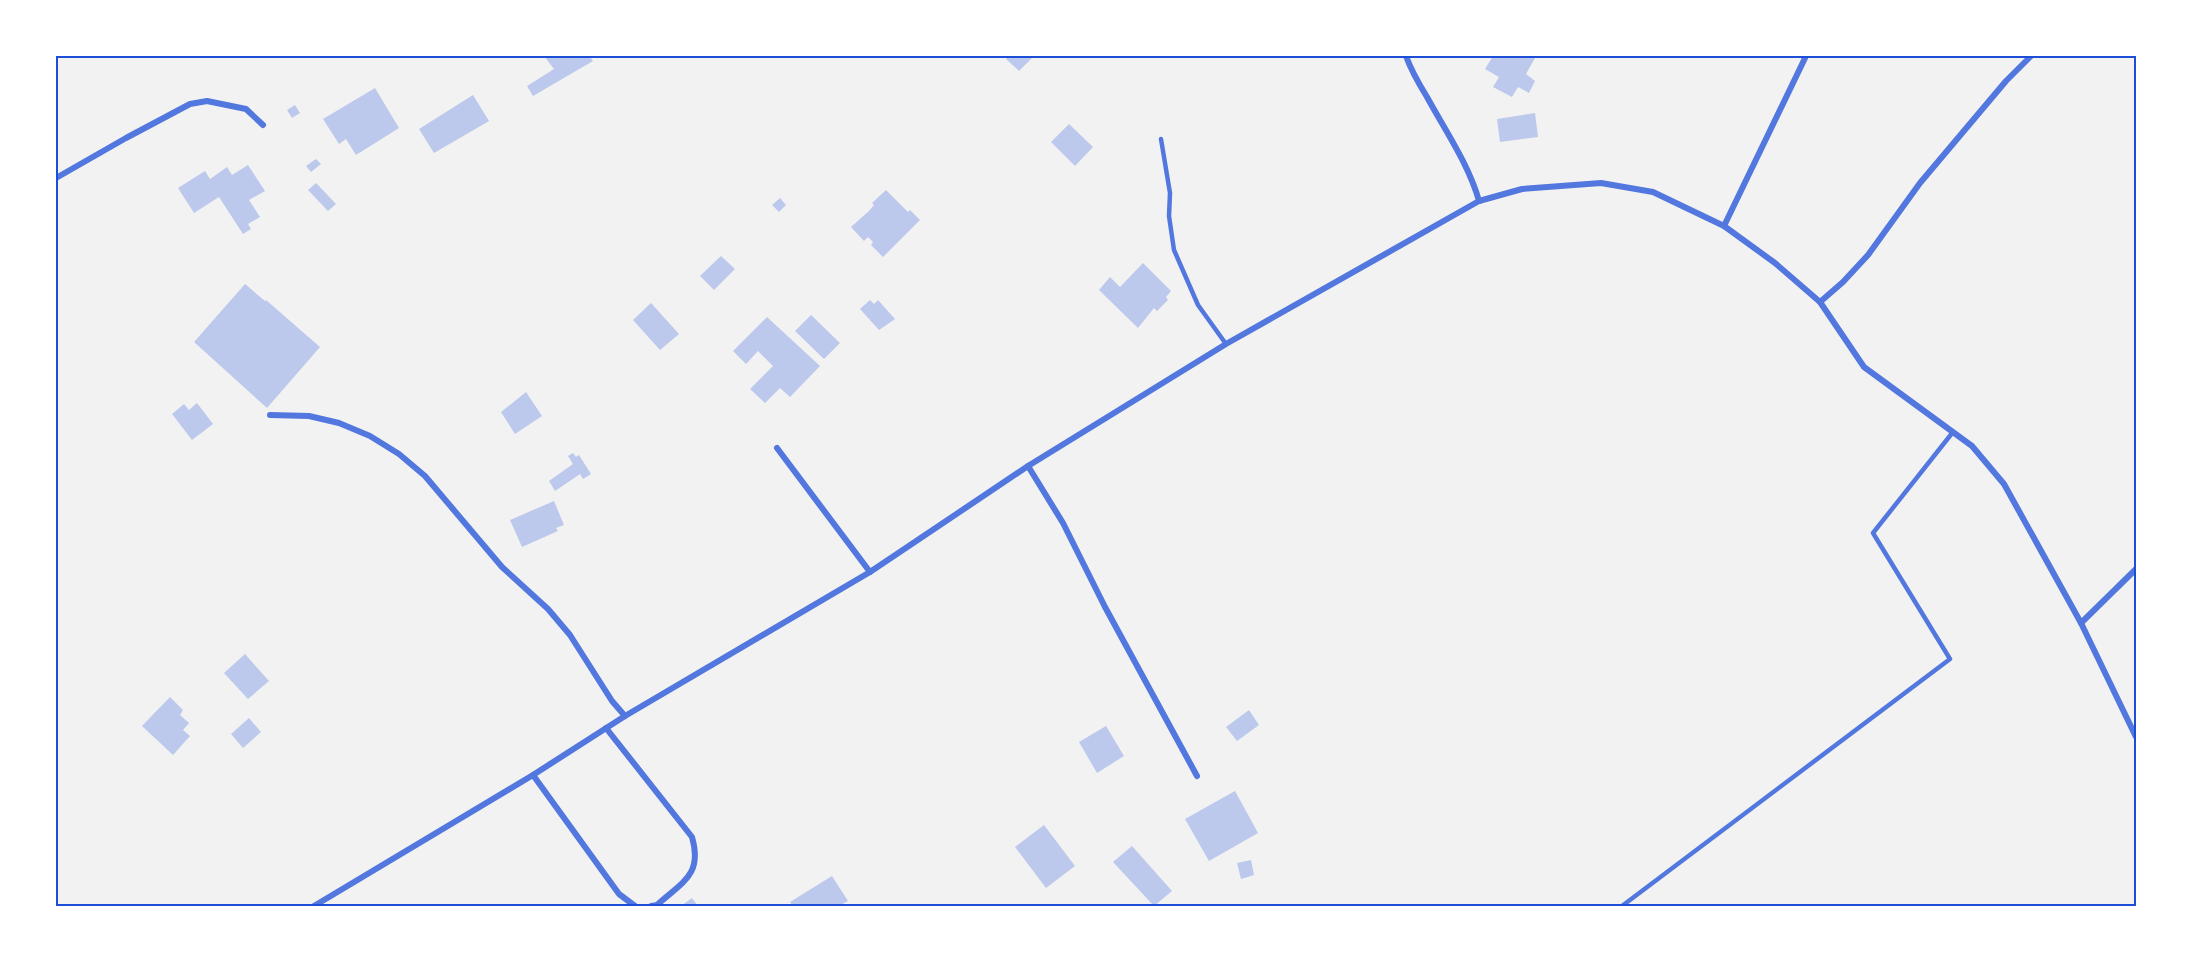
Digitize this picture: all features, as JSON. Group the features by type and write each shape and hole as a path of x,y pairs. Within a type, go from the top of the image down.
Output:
{"street":[{"path":"1406,56 1476,188 1479,201"},
{"path":"1724,226 1806,56"},
{"path":"1820,302 1843,282 1868,255 1920,183 2006,81 2031,56"},
{"path":"56,178 190,104 207,101 246,109 263,125"},
{"path":"314,906 533,775 625,716 870,572 1028,466 1226,344 1479,201 1522,189 1601,183 1653,192 1724,226 1775,263 1820,302 1864,366 1972,446 2004,484 2081,623 2136,733"},
{"path":"270,415 309,416 339,423 370,436 399,454 425,476 502,567 548,609 570,635 612,701 625,716"},
{"path":"777,448 870,572"},
{"path":"1028,466 1063,524 1105,607 1197,776"},
{"path":"2081,623 2136,568"},
{"path":"606,728 692,837 696,852 693,871 657,905 651,906"},
{"path":"533,775 619,894 635,906"}],"lane":[{"path":"1161,139 1170,193 1169,216 1174,249 1198,305 1226,344"},
{"path":"1622,906 1950,659 1874,533 1953,432"}],"building":[{"path":"544,56 589,56 593,61 533,96 527,86 554,69"},
{"path":"1009,56 1034,56 1019,71 1006,59"},
{"path":"1493,56 1536,56 1526,74 1535,81 1529,93 1518,87 1512,97 1493,87 1499,77 1485,69"},
{"path":"375,88 399,128 356,155 346,139 339,144 323,119"},
{"path":"473,95 489,121 434,153 419,129"},
{"path":"295,105 300,113 292,118 287,110"},
{"path":"1535,113 1538,137 1500,142 1497,119"},
{"path":"1069,124 1093,147 1075,166 1051,142"},
{"path":"316,159 321,164 311,172 306,166"},
{"path":"248,165 265,191 249,200 260,217 248,224 251,229 243,234 219,197 194,213 178,188 205,171 210,179 227,167 232,175"},
{"path":"316,183 336,204 328,211 308,190"},
{"path":"886,190 908,212 910,210 920,220 883,257 871,245 873,242 868,237 864,241 851,227 869,211 874,205 872,203"},
{"path":"780,198 786,205 779,212 772,205"},
{"path":"721,256 735,269 714,290 700,276"},
{"path":"1143,263 1171,291 1166,297 1168,300 1157,311 1154,308 1138,328 1099,290 1110,277 1120,287"},
{"path":"245,284 320,347 267,408 194,342"},
{"path":"870,300 874,304 878,300 895,319 879,330 860,309"},
{"path":"651,303 679,334 660,350 633,320"},
{"path":"811,315 840,343 824,359 795,331"},
{"path":"767,317 820,366 790,397 780,388 765,403 750,389 773,366 758,351 746,364 733,351"},
{"path":"526,392 542,416 515,434 501,412"},
{"path":"197,403 213,424 192,440 172,414 184,404 189,410"},
{"path":"573,453 576,457 579,455 591,474 583,479 580,474 555,491 549,481 573,464 568,456"},
{"path":"554,501 564,525 556,528 558,531 522,547 510,520"},
{"path":"245,654 269,681 248,699 224,673"},
{"path":"170,697 183,710 180,715 189,723 183,730 190,736 173,755 142,726"},
{"path":"1249,710 1259,725 1237,741 1226,727"},
{"path":"249,718 261,732 243,748 231,734"},
{"path":"1106,726 1124,756 1097,773 1079,742"},
{"path":"1235,791 1258,833 1209,861 1185,819"},
{"path":"1044,825 1075,866 1046,888 1015,847"},
{"path":"1132,846 1172,891 1154,906 1113,862"},
{"path":"1251,860 1254,875 1241,879 1237,863"},
{"path":"832,876 848,901 839,906 793,906 790,902"},
{"path":"692,898 698,906 681,906"}]}
